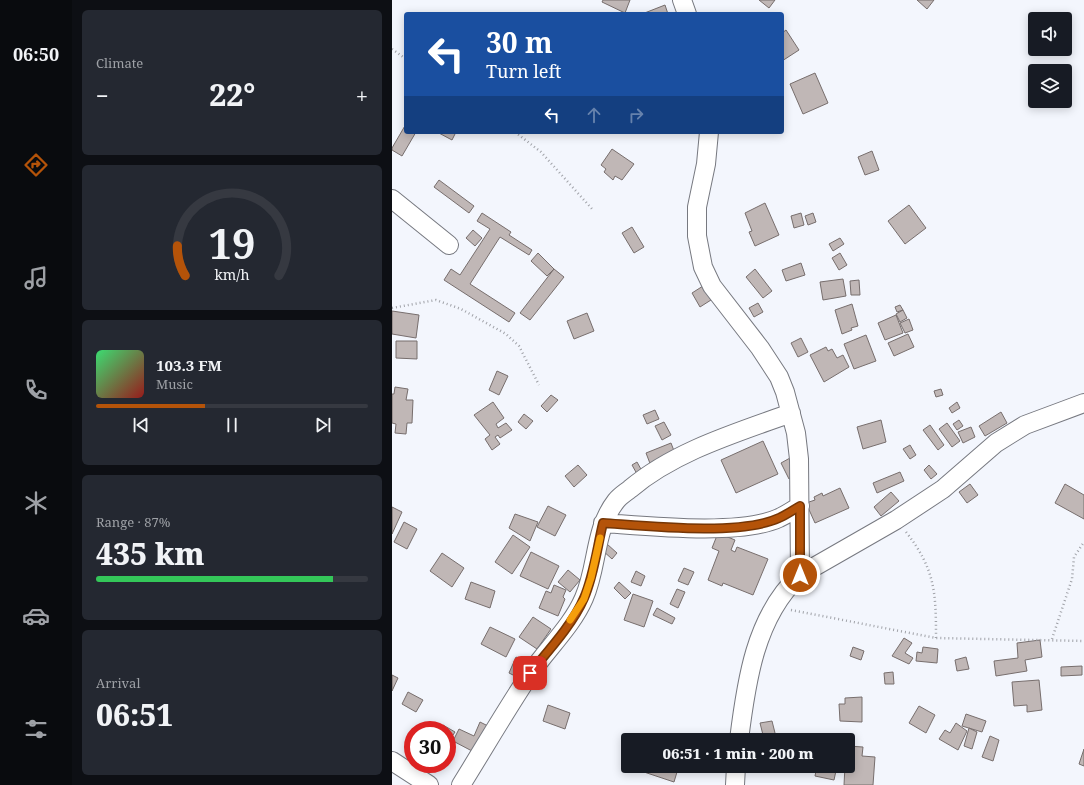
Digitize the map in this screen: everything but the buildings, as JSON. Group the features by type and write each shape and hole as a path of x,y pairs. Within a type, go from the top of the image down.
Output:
{"street":[{"path":"682,0 686,12"},
{"path":"709,134 706,164 697,206 698,236 703,267 712,286 760,348 779,377 785,392 796,433 800,459 800,575"},
{"path":"392,199 449,245"},
{"path":"740,733 746,687 759,640 774,607 787,586 800,575 896,520 943,489 996,443 1025,425 1084,403"},
{"path":"461,785 530,673 564,630 584,599 591,578 603,523 616,500 643,478 716,441 790,413"},
{"path":"603,523 705,528 759,524 778,519 800,506"},
{"path":"392,760 429,785"},
{"path":"735,785 736,773"}],"path":[{"path":"392,49 404,58"},
{"path":"518,134 541,152 593,210"},
{"path":"392,308 436,300 461,309 506,334 519,346 539,385"},
{"path":"896,520 914,542 929,571 934,585 936,605 936,638"},
{"path":"1052,639 1072,579 1074,557 1084,542"},
{"path":"774,607 936,638 997,640 1052,639 1084,641"}],"slow traffic":[{"path":"570,620 584,599 591,578 600,538"}],"route":[{"path":"530,673 564,630 584,599 591,578 603,523 705,528 759,524 778,519 800,506 800,575"}]}
